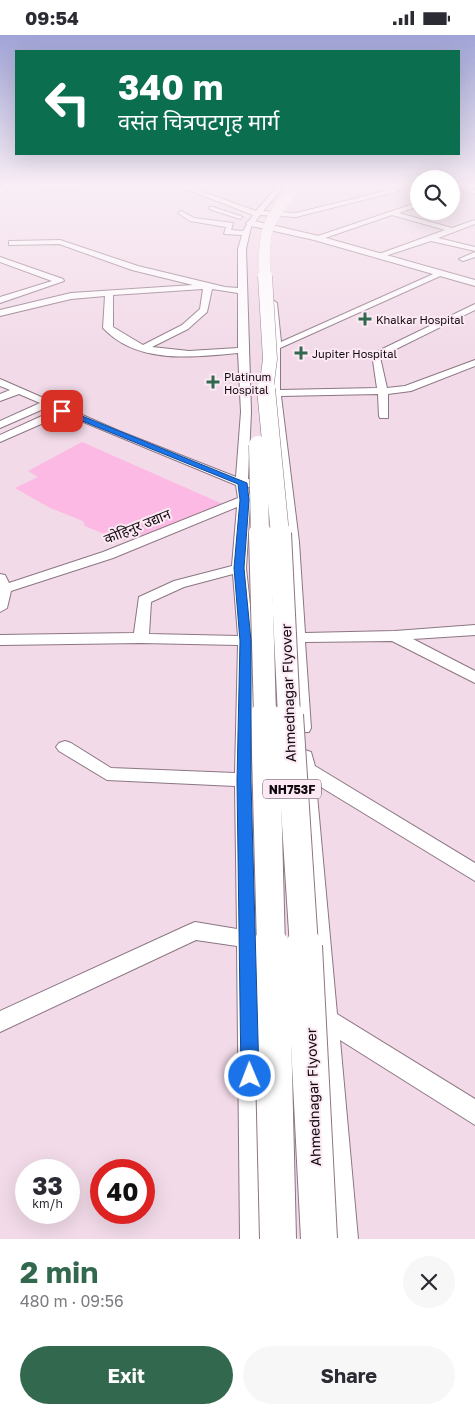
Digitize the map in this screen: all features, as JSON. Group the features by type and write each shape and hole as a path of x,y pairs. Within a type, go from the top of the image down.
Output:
{"highway":[{"name":"Ahmednagar Flyover","path":"252,243 262,686 278,1239"},
{"name":"Ahmednagar Flyover","path":"262,243 270,359 266,391 284,569 292,779 309,1013 319,1239"}],"main road":[{"path":"336,243 475,283"}],"street":[{"path":"0,253 9,243"},
{"path":"63,243 140,279 208,289 243,291"},
{"path":"244,243 242,249 242,350 246,412 242,483 244,500 239,568 246,641 244,781 252,1239"},
{"path":"268,243 267,248 276,347 276,393 286,491 306,769 345,1239"},
{"path":"382,255 415,243"},
{"path":"451,243 475,249"},
{"path":"463,259 475,254"},
{"path":"0,259 60,281 0,300"},
{"path":"276,347 443,273"},
{"path":"0,313 71,296 108,293 140,279 208,289"},
{"path":"144,348 185,327 204,310 208,289"},
{"path":"108,293 108,328 128,343 170,356 242,350"},
{"path":"384,416 383,391 375,356 475,307"},
{"path":"276,393 407,389 475,363"},
{"path":"0,382 62,411 242,483 286,491"},
{"path":"0,398 18,391"},
{"path":"0,425 47,404"},
{"path":"0,439 62,411"},
{"name":"कोहिनुर उद्यान","path":"1,585 108,555 244,500 286,491"},
{"path":"141,638 144,600 179,584 239,568"},
{"path":"0,608 1,585"},
{"path":"297,638 395,636 475,630"},
{"path":"395,636 475,678"},
{"path":"0,640 141,638 246,641"},
{"path":"65,747 107,774 244,781"},
{"path":"306,769 475,873"},
{"path":"0,1022 195,931 247,939"},
{"path":"328,1020 475,1113"}],"shaded area":[{"path":"82,442 225,505 167,528 121,541 85,526 83,521 50,508 15,488 38,477 28,471"}],"place":[{"name":"Khalkar Hospital","path":"365,319"},
{"name":"Jupiter Hospital","path":"301,353"},
{"name":"Platinum Hospital","path":"213,382"}],"route":[{"path":"62,411 242,483 244,500 239,568 246,641 244,781 250,1076"}]}
